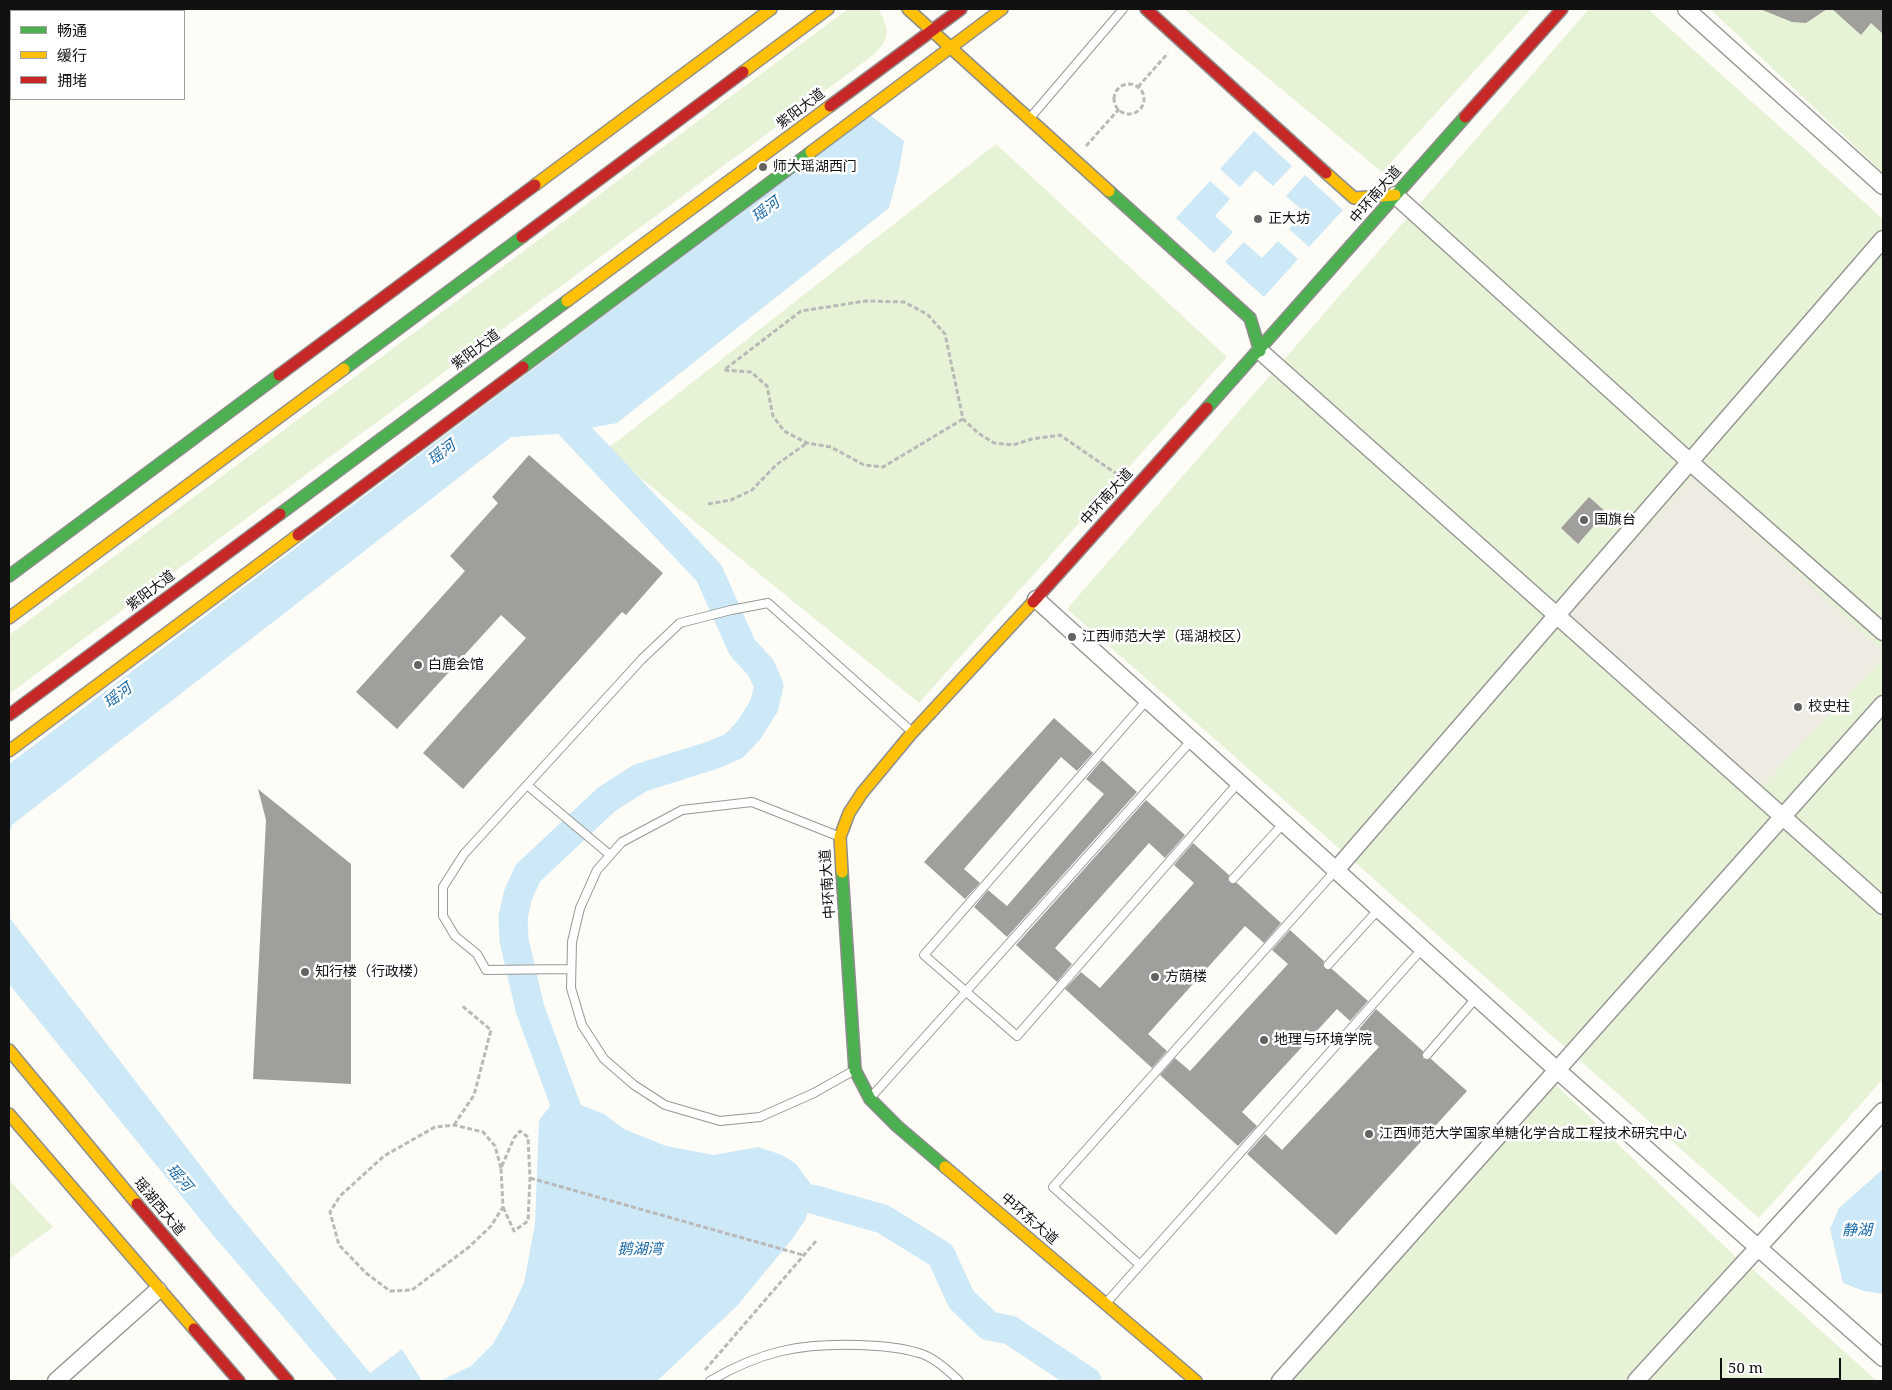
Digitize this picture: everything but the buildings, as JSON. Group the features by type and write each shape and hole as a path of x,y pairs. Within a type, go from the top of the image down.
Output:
{"main road":[{"path":"9,576 772,9"},
{"path":"9,618 828,9"},
{"path":"908,9 1250,318 1260,351"},
{"name":"紫阳大道","path":"9,715 961,9"},
{"path":"9,750 1002,9"},
{"path":"1146,9 1354,198 1395,195"},
{"name":"中环南大道","path":"855,1070 840,837 847,815 871,781 912,732 1036,599 1260,351 1395,195 1562,9"},
{"name":"瑶湖西大道","path":"9,1050 179,1255 288,1381"},
{"name":"中环东大道","path":"855,1070 870,1099 897,1126 1196,1381"},
{"path":"9,1114 158,1290 239,1381"}],"street":[{"path":"1686,9 1883,186"},
{"path":"1395,195 1690,462 1883,632"},
{"path":"1335,871 1883,239"},
{"path":"1260,351 1883,906"},
{"path":"1036,599 1476,998 1883,1358"},
{"path":"1280,1381 1782,815 1883,704"},
{"path":"1636,1381 1757,1246 1883,1110"},
{"path":"56,1381 158,1290"}],"lane":[{"path":"1030,118 1122,9"},
{"path":"571,969 486,970 477,954 455,936 443,916 443,887 464,854 642,659 680,623 768,603 912,732"},
{"path":"1147,700 924,955 1017,1036 1238,783"},
{"path":"870,1099 1191,741"},
{"path":"527,784 610,855"},
{"path":"840,837 752,802 682,810 622,842 597,870 580,908 572,942 571,988 582,1025 604,1059 634,1085 665,1105 720,1121 760,1117 814,1093 855,1070"},
{"path":"1233,879 1283,824"},
{"path":"1140,1265 1053,1188 1335,871"},
{"path":"1328,965 1378,910"},
{"path":"1106,1304 1422,949"},
{"path":"1427,1055 1476,998"},
{"path":"710,1381 731,1369 782,1350 822,1344 885,1346 921,1353 948,1371 959,1381"}],"path":[{"path":"1138,87 1180,39"},
{"path":"1127,84 1138,87 1144,97 1140,111 1130,114 1118,110 1114,98 1118,89 1127,84"},
{"path":"1075,159 1118,110"},
{"path":"963,419 882,467 864,465 831,447 806,443 784,431 773,416 767,386 751,372 724,370 801,311 866,301 904,302 927,314 945,334 963,419 978,433 994,443 1013,445 1032,438 1060,435 1136,488"},
{"path":"708,504 731,500 752,490 776,466 806,443"},
{"path":"454,1125 474,1095 491,1030 461,1005"},
{"path":"501,1168 514,1138 520,1131 528,1137 530,1178 528,1222 514,1231 504,1206 501,1168 494,1146 482,1132 454,1125 435,1127 384,1156 340,1196 330,1212 338,1245 366,1273 390,1290 412,1290 469,1248 491,1226 504,1206"},
{"path":"530,1178 803,1255"},
{"path":"702,1375 710,1361 816,1241"}],"green space":[{"path":"848,9 878,9 885,23 887,34 882,45 872,56 9,694 9,635"},
{"path":"1184,9 1531,9 1382,172"},
{"path":"1589,9 1648,9 1883,219 1883,1079 1759,1218 1067,609"},
{"path":"1710,9 1883,9 1883,173"},
{"path":"996,144 1227,357 919,703 606,450"},
{"path":"1550,1079 1743,1264 1636,1381 1280,1381"},
{"path":"9,1180 53,1227 9,1259"},
{"path":"1748,1265 1877,1381 1640,1381"}],"shaded area":[{"path":"1693,477 1883,651 1883,656 1875,666 1756,793 1567,615"}],"water":[{"name":"瑶河","path":"870,115 904,141 889,208 617,423 556,434 511,437 12,825 9,834 9,764"},
{"path":"1254,131 1292,166 1273,186 1255,170 1240,187 1220,169"},
{"path":"1305,175 1343,210 1309,247 1289,229 1304,212 1286,196"},
{"path":"1210,181 1230,199 1215,216 1233,232 1214,253 1176,218"},
{"path":"1278,241 1298,259 1264,297 1225,262 1244,242 1262,258"},
{"name":"瑶河","path":"9,917 230,1204 370,1373 402,1349 422,1381 338,1381 213,1235 9,984"},
{"name":"鹅湖湾","path":"571,1101 604,1114 624,1129 666,1146 714,1155 758,1147 782,1155 795,1163 810,1183 812,1199 805,1220 793,1238 737,1306 657,1381 440,1381 471,1366 493,1344 524,1283 535,1224 539,1120 551,1105"},
{"name":"静湖","path":"1883,1169 1883,1294 1864,1291 1843,1283 1830,1229 1839,1208"}],"waterway":[{"path":"548,402 709,573 742,647 761,668 769,686 764,706 749,730 734,746 713,755 640,778 607,799 528,873 518,895 513,917 514,940 530,1009 578,1139"},
{"path":"812,1199 883,1219 941,1255 961,1299 989,1326 1010,1330 1087,1381"}],"traffic: fast":[{"path":"1207,408 1465,117"},
{"path":"523,367 811,152"},
{"path":"1109,191 1250,318 1260,351"},
{"path":"344,369 522,237"},
{"path":"280,514 567,301"},
{"path":"9,576 279,375"},
{"path":"842,872 855,1070 870,1099 897,1126 945,1167"}],"traffic: slow":[{"path":"535,185 771,9"},
{"path":"743,72 828,9"},
{"path":"908,9 1109,191"},
{"path":"811,152 1002,9"},
{"path":"567,301 830,106"},
{"path":"1326,173 1354,198 1395,195"},
{"path":"9,618 344,369"},
{"path":"9,751 298,535"},
{"path":"842,872 840,837 849,813 862,793 911,734 1033,602"},
{"path":"9,1050 137,1204"},
{"path":"9,1114 194,1329"},
{"path":"945,1167 1196,1381"}],"traffic: jam":[{"path":"830,106 961,9"},
{"path":"1146,9 1326,173"},
{"path":"1465,117 1562,9"},
{"path":"522,237 743,72"},
{"path":"279,375 535,185"},
{"path":"298,535 523,367"},
{"path":"1033,602 1207,408"},
{"path":"9,715 280,514"},
{"path":"137,1204 288,1381"},
{"path":"194,1329 239,1381"}],"place":[{"name":"师大瑶湖西门","path":"763,167"},
{"name":"正大坊","path":"1258,219"},
{"name":"国旗台","path":"1584,520"},
{"name":"江西师范大学（瑶湖校区）","path":"1072,637"},
{"name":"白鹿会馆","path":"418,665"},
{"name":"校史柱","path":"1798,707"},
{"name":"知行楼（行政楼）","path":"305,972"},
{"name":"方荫楼","path":"1155,977"},
{"name":"地理与环境学院","path":"1264,1040"},
{"name":"江西师范大学国家单糖化学合成工程技术研究中心","path":"1369,1134"}]}
